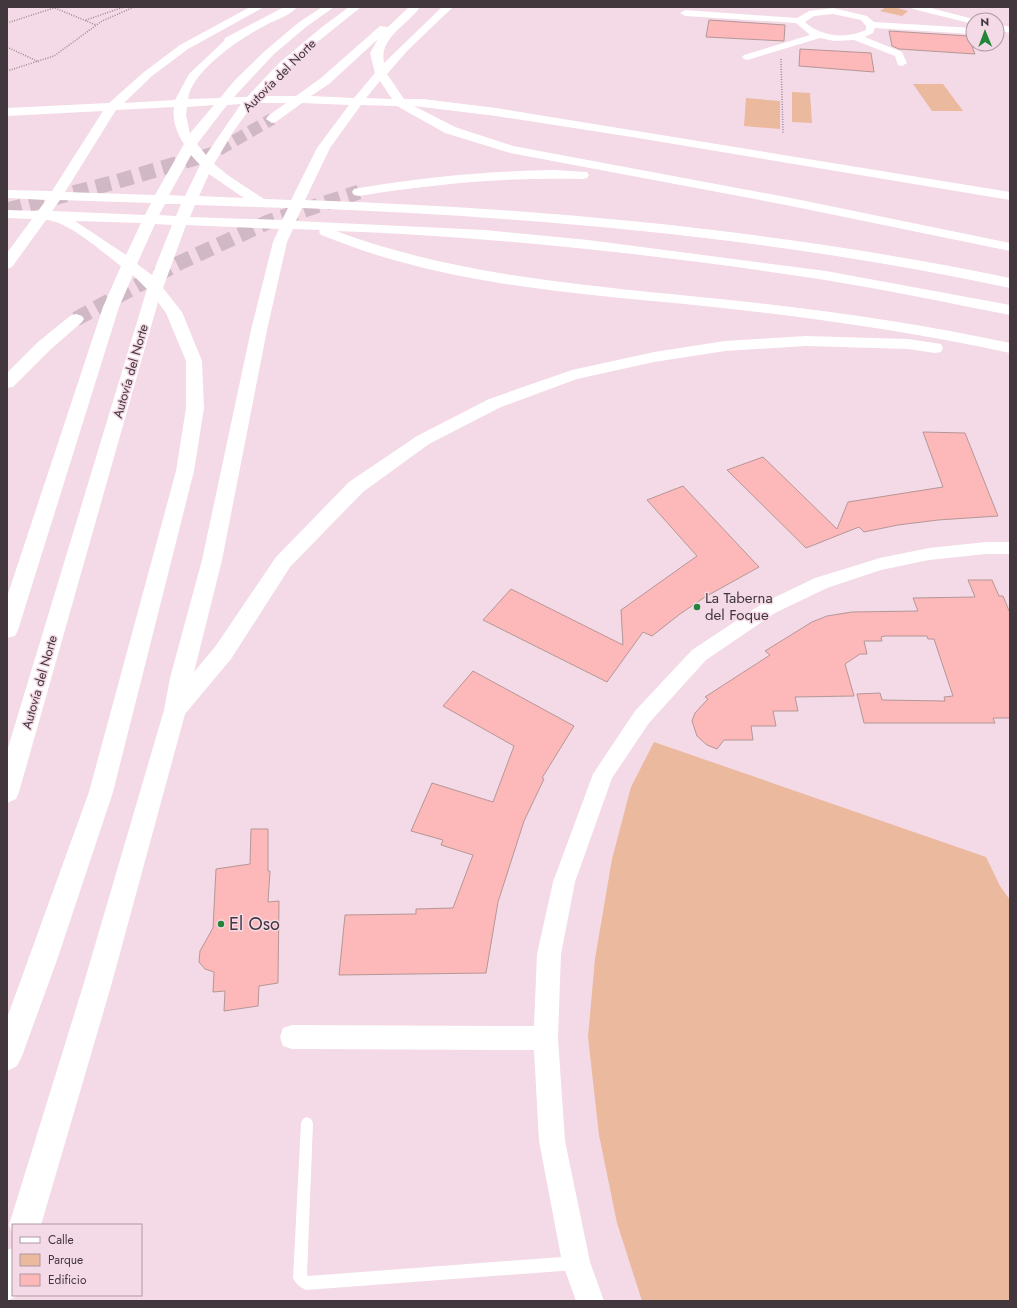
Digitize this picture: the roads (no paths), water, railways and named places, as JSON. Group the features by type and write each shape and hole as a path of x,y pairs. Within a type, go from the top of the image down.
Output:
{"highway":[{"path":"7,264 66,181 111,108 148,74 184,48 239,16 260,7"},
{"path":"188,64 292,7"},
{"name":"Autovía del Norte","path":"7,630 111,307 135,251 171,176 196,134 238,83 270,52 302,25 329,7"},
{"name":"Autovía del Norte","path":"7,792 148,309 170,247 201,178 243,109 295,55 327,27 356,7"},
{"path":"272,119 326,81 407,7"},
{"path":"415,7 386,35 376,53 379,70 402,105 450,130 510,149 577,163 786,201 1010,247"},
{"path":"25,1224 97,986 175,710 212,560 259,330 280,242 302,191 324,148 364,92 404,48 448,7"},
{"path":"241,34 193,75 182,96 179,116 184,134 195,154 219,176 242,192 280,213 336,236 395,256 464,272 549,286 797,312 899,327 1010,348"},
{"path":"7,124 92,106 161,79"},
{"path":"7,112 271,99 423,103 496,112 1010,196"},
{"path":"359,192 416,182 478,176 538,173 601,176 678,187 779,206 1010,261"},
{"path":"7,190 42,207 81,230 147,278 174,312 194,361 195,408 185,472 102,792 43,960 7,1056"},
{"path":"7,194 355,206 548,217 746,238 934,268 1010,283"},
{"path":"7,214 352,227 485,234 588,244 826,276 1010,310"},
{"path":"826,276 851,286 1010,318"},
{"path":"7,383 44,346 76,319"},
{"path":"175,710 223,653 283,562 356,487 423,440 496,403 572,375 654,357 725,346 806,341 908,344 1010,358"},
{"path":"7,1284 12,1267"}],"street":[{"path":"805,7 818,12"},
{"path":"855,15 866,7"},
{"path":"916,7 965,19"},
{"path":"801,21 805,16 818,12 833,11 864,18 871,25 965,31"},
{"path":"685,13 801,21"},
{"path":"801,21 804,28 821,35 832,37 856,37 900,54 902,63"},
{"path":"856,37 870,31 871,25"},
{"path":"747,57 821,35"},
{"path":"590,1301 576,1262 552,1141 546,1038 549,954 564,882 603,774 642,717 699,655 769,608 821,583 880,564 929,554 986,548 1010,548"},
{"path":"292,1037 546,1038"}],"lane":[{"path":"307,1123 300,1278 306,1283 576,1262"}],"tunnel":[{"path":"202,156 215,152 272,119"},
{"path":"7,210 112,183 206,155"},
{"path":"76,319 177,264 268,222 359,192"}],"place":[{"name":"La Taberna del Foque","path":"697,607"},
{"name":"El Oso","path":"221,924"}]}
